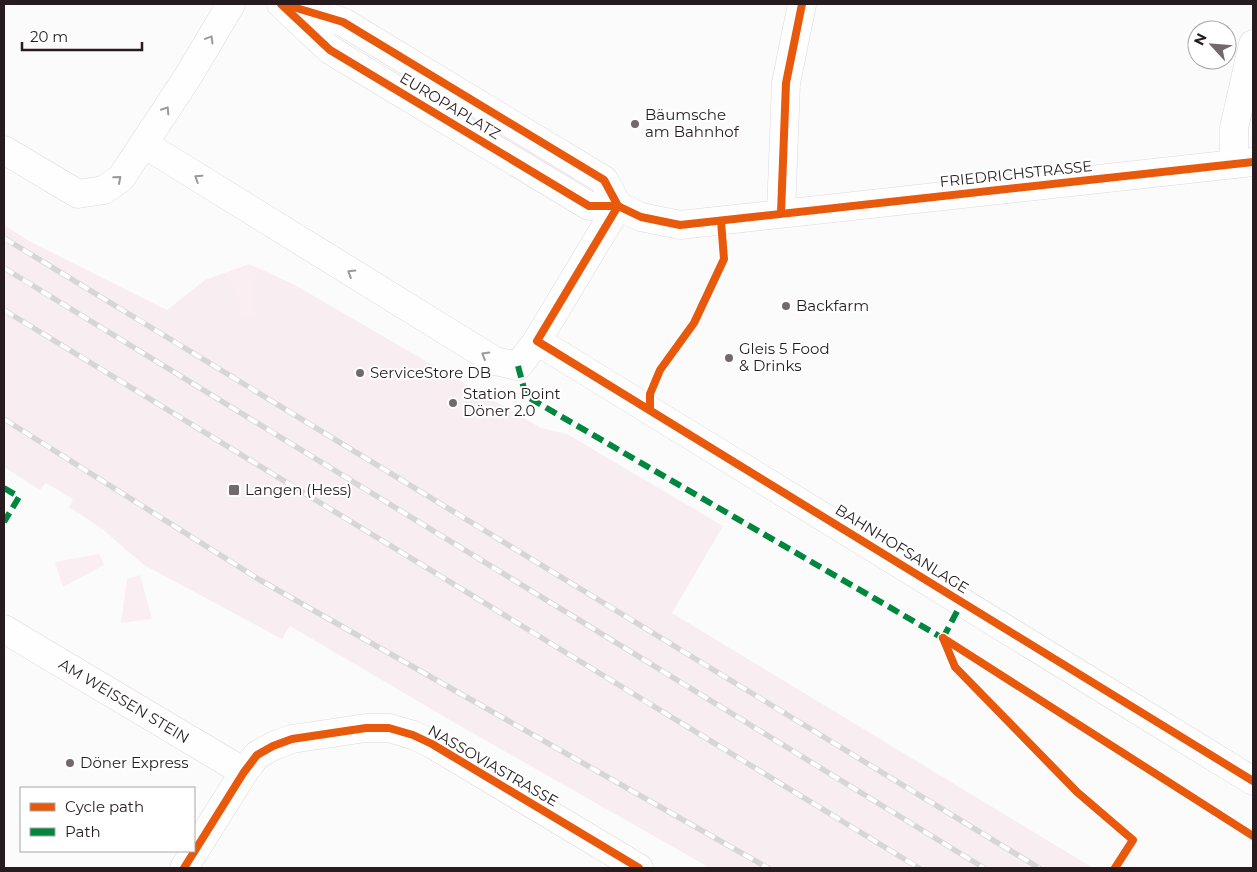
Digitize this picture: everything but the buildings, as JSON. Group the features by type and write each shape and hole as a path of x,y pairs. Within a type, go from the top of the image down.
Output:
{"street":[{"path":"4,150 78,194 104,190 122,178 231,4"},
{"name":"EUROPAPLATZ","path":"282,4 330,50 589,206 618,206 649,220 680,226 782,213"},
{"path":"782,213 786,83 802,4"},
{"path":"1244,163 1234,128 1253,44"},
{"path":"144,144 239,205 495,361 518,366 537,341 618,206"},
{"name":"FRIEDRICHSTRASSE","path":"782,213 1244,163"},
{"name":"BAHNHOFSANLAGE","path":"537,341 1253,781"},
{"name":"AM WEISSEN STEIN","path":"4,629 244,772"},
{"name":"NASSOVIASTRASSE","path":"195,850 244,772 257,755 292,739 366,728 389,728 432,744 639,868"},
{"name":"NASSOVIASTRASSE","path":"184,868 194,852"}],"shaded area":[{"path":"434,87 577,173 570,184 427,98"},
{"path":"4,225 31,242 167,310 205,280 249,264 295,285 541,428 567,434 723,526 672,613 1093,868 710,868 455,723 290,626 282,639 144,565 101,528 69,507 73,499 46,483 40,490 4,467"},
{"path":"254,268 255,316 244,318 226,273"},
{"path":"99,554 104,565 63,587 55,562"},
{"path":"140,575 152,619 121,623 127,579"}],"railway":[{"path":"4,238 1039,868"},
{"path":"4,268 984,868"},
{"path":"4,310 919,868"},
{"path":"4,419 260,580 768,868"}],"marked path":[{"path":"518,366 526,396 946,640"},
{"path":"4,488 19,497 4,522"},
{"path":"943,638 962,602"}],"cycle path":[{"path":"281,4 330,50 589,206 618,206 641,217 680,225 1253,162"},
{"path":"283,4 343,22 604,180 618,206"},
{"path":"781,213 786,83 802,4"},
{"path":"618,206 537,341 1253,781"},
{"path":"650,410 650,394 660,370 694,323 724,259 721,221"},
{"path":"943,638 1253,836"},
{"path":"943,638 955,667 1077,792 1133,840 1115,868"},
{"path":"195,850 244,772 257,755 273,746 292,739 366,728 389,728 413,735 432,744 639,868"},
{"path":"184,868 194,852"}],"place":[{"name":"Bäumsche am Bahnhof","path":"635,124"},
{"name":"Backfarm","path":"786,306"},
{"name":"Gleis 5 Food & Drinks","path":"729,358"},
{"name":"ServiceStore DB","path":"360,373"},
{"name":"Station Point Döner 2.0","path":"453,403"},
{"name":"Langen (Hess)","path":"234,490"},
{"name":"Döner Express","path":"70,763"}]}
